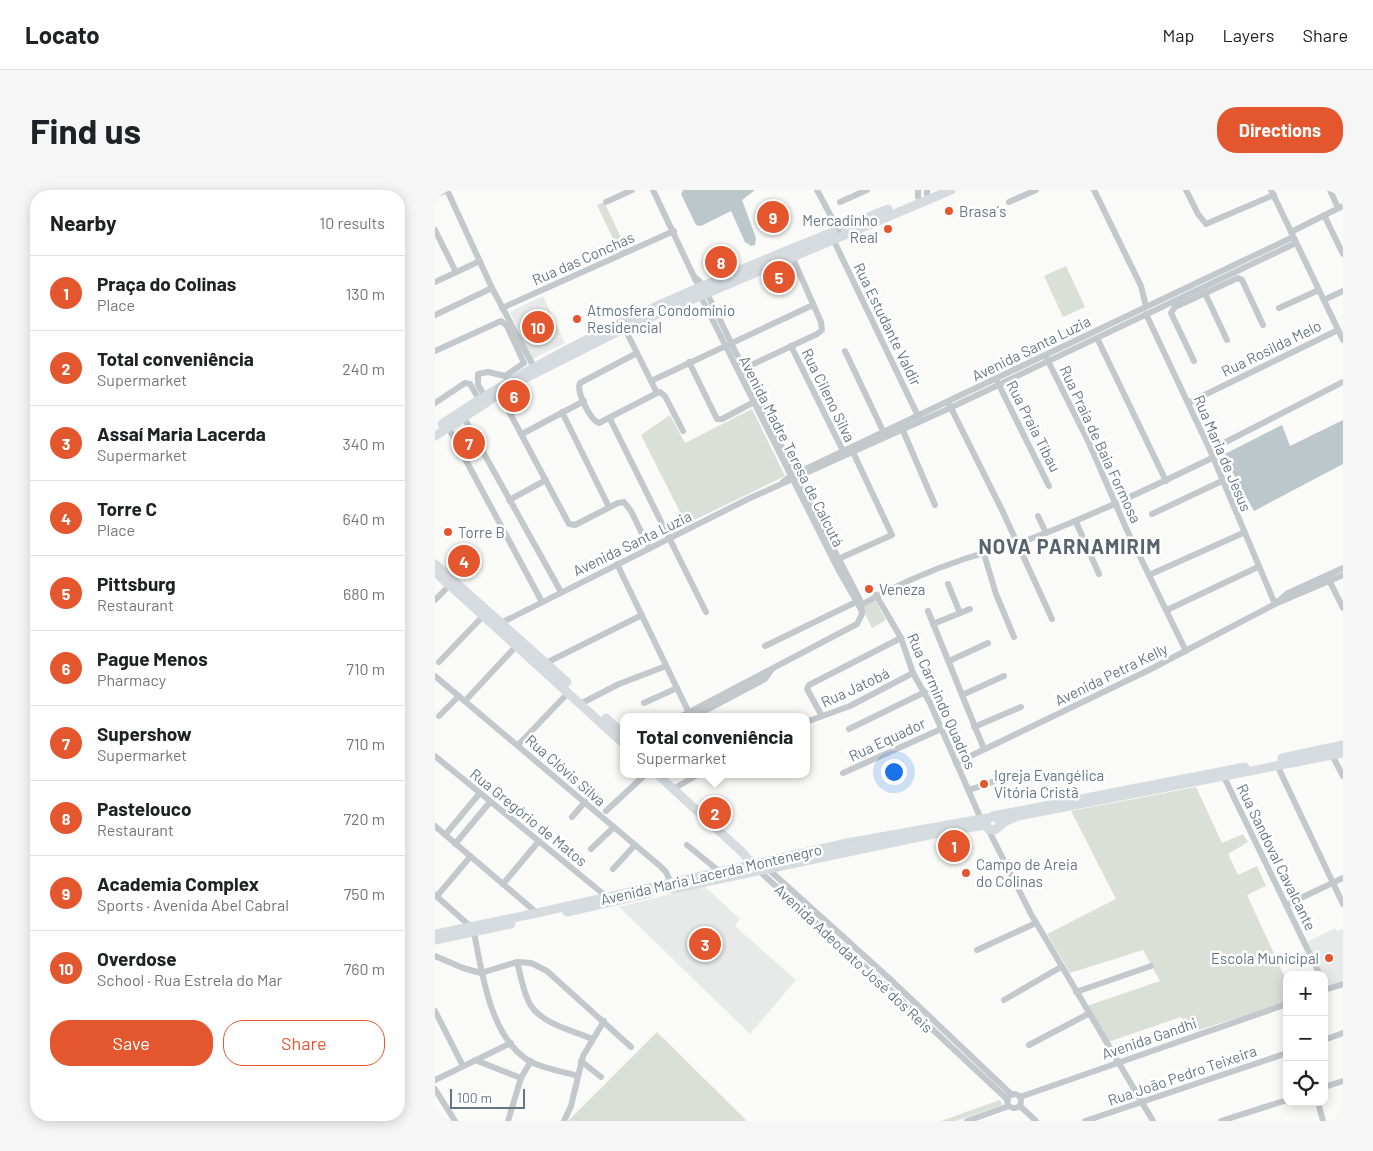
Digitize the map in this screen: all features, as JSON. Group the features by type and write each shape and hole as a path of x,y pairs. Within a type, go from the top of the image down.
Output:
{"main road":[{"path":"435,429 535,370 624,325 790,253 951,190"},
{"path":"837,235 928,192"},
{"path":"435,436 448,428 482,397 498,391"},
{"path":"435,564 452,583 519,643 569,692 584,701 620,732"},
{"path":"435,572 452,583"},
{"path":"519,643 546,663 620,740"},
{"name":"Avenida Maria Lacerda Montenegro","path":"990,823 1224,777 1277,765 1343,745"},
{"name":"Avenida Maria Lacerda Montenegro","path":"435,934 472,929 759,867 990,823 1306,756 1343,753"},
{"name":"Avenida Adeodato José dos Reis","path":"663,778 675,787 759,867"},
{"name":"Avenida Adeodato José dos Reis","path":"669,778 675,787"},
{"name":"Avenida Maria Lacerda Montenegro","path":"435,940 472,929 607,897 672,886 720,872 759,867"}],"street":[{"path":"435,196 447,190 492,288 535,370"},
{"path":"606,202 633,190"},
{"name":"Avenida Madre Teresa de Calcutá","path":"653,190 702,290 745,368 794,477"},
{"name":"Rua Estudante Valdir","path":"817,190 921,421"},
{"path":"840,202 867,190"},
{"path":"1009,202 1036,190"},
{"path":"1094,190 1141,286 1146,306"},
{"path":"1186,190 1198,214 1205,223 1211,223 1273,192 1343,340"},
{"path":"1293,237 1324,215 1341,207 1330,190"},
{"path":"1324,215 1343,254"},
{"path":"435,230 457,272"},
{"name":"Rua das Conchas","path":"502,308 674,231"},
{"name":"Avenida Santa Luzia","path":"1047,359 1146,306 1293,237"},
{"name":"Avenida Santa Luzia","path":"498,625 649,548 851,449 901,426 921,421 997,381 1204,290 1293,237"},
{"path":"745,368 820,332 822,326 819,317 790,253"},
{"path":"435,282 480,261"},
{"path":"1194,361 1171,311 1204,290 1240,279 1263,325"},
{"path":"435,315 492,288"},
{"name":"Avenida Madre Teresa de Calcutá","path":"702,290 725,345 859,605"},
{"path":"1204,290 1227,340"},
{"path":"1279,308 1319,290"},
{"path":"1324,300 1343,291"},
{"path":"651,381 813,305"},
{"name":"Rua Maria de Jesus","path":"1146,314 1210,450 1243,533 1275,604"},
{"path":"435,351 501,321 507,326 524,363 505,376 488,372 478,374 478,385 482,397"},
{"path":"624,325 657,394"},
{"name":"Rua Rosilda Melo","path":"1189,403 1338,330"},
{"path":"1097,338 1166,481"},
{"name":"Rua Cileno Silva","path":"791,346 844,453"},
{"path":"845,352 887,432"},
{"path":"637,353 578,385 595,422 599,423 609,419 660,392 665,396 683,431"},
{"name":"Rua Praia de Baia Formosa","path":"1047,359 1089,443 1116,505 1186,652"},
{"path":"689,362 717,419 722,419 754,402"},
{"name":"Rua Praia Tibau","path":"997,381 1049,486"},
{"path":"1210,450 1343,382"},
{"path":"435,403 465,383 470,384 482,397"},
{"path":"498,391 571,525 622,501 626,503 649,548"},
{"path":"522,434 584,401"},
{"path":"949,405 1052,620"},
{"name":"Avenida Santa Luzia","path":"901,426 918,414 949,405"},
{"path":"562,412 609,507"},
{"path":"462,414 561,592"},
{"path":"609,419 706,612"},
{"path":"901,426 935,504"},
{"path":"448,428 542,602"},
{"path":"837,560 892,535 851,449"},
{"path":"765,646 926,573 1017,544 1076,522 1116,505 1212,458"},
{"path":"509,500 546,480"},
{"path":"1152,514 1222,481"},
{"path":"1038,516 1046,533"},
{"path":"1076,522 1099,574"},
{"path":"1149,575 1243,533"},
{"path":"984,554 996,594 1013,637"},
{"path":"617,564 690,713"},
{"path":"1167,610 1258,567"},
{"name":"Avenida Petra Kelly","path":"956,763 1186,652 1275,604 1328,579 1343,568"},
{"name":"Avenida Petra Kelly","path":"1328,579 1343,576"},
{"path":"1328,579 1343,608"},
{"path":"435,600 452,583"},
{"path":"948,584 961,612"},
{"name":"Rua Carmindo Quadros","path":"876,595 901,638 913,673 925,692 969,790 990,823 997,850 1088,1014 1153,1121"},
{"path":"695,713 765,678 773,668 857,624 861,620 859,605"},
{"path":"933,624 970,609"},
{"path":"928,611 983,750"},
{"path":"439,662 485,613"},
{"path":"546,663 642,615"},
{"path":"822,716 807,689 808,686 901,638"},
{"path":"465,701 519,643"},
{"path":"949,662 988,643"},
{"path":"584,701 666,666"},
{"name":"Rua Jatobá","path":"810,720 850,706 913,673"},
{"name":"Rua Clóvis Silva","path":"435,676 519,745 667,872 672,886"},
{"path":"962,695 1004,676"},
{"path":"645,703 677,688"},
{"path":"519,745 569,692"},
{"path":"849,729 925,692"},
{"path":"439,716 459,696"},
{"path":"974,727 1021,708"},
{"name":"Rua Equador","path":"843,773 941,728"},
{"path":"1332,755 1343,776"},
{"name":"Rua Gregório de Matos","path":"435,756 607,897"},
{"path":"1277,765 1343,904"},
{"path":"969,790 1021,772"},
{"name":"Rua Sandoval Cavalcante","path":"1224,777 1318,971"},
{"path":"606,811 641,778"},
{"path":"675,787 692,778"},
{"path":"445,835 480,793"},
{"path":"455,844 491,802"},
{"path":"572,817 585,802"},
{"path":"435,826 537,913"},
{"path":"591,849 613,827"},
{"path":"503,884 539,840"},
{"path":"687,844 720,872"},
{"path":"613,869 635,845"},
{"path":"470,857 436,895 472,929 481,973 493,1012 519,1053 531,1061 578,1076"},
{"name":"Avenida Adeodato José dos Reis","path":"759,867 914,1007 1010,1100"},
{"path":"1286,905 1343,878"},
{"path":"977,950 1036,923"},
{"path":"435,956 463,968 481,973 517,962 531,962 547,971 631,1048"},
{"path":"517,962 523,986 532,1007 545,1018 592,1039"},
{"path":"1076,992 1151,966"},
{"path":"1004,1000 1061,967"},
{"path":"1328,986 1343,984"},
{"name":"Avenida Gandhi","path":"1020,1097 1283,1005"},
{"path":"435,1011 463,1066"},
{"path":"1029,1045 1088,1014"},
{"path":"564,1121 571,1106 581,1061 592,1039 604,1022"},
{"path":"1328,1039 1343,1033"},
{"path":"435,1080 511,1042"},
{"name":"Rua João Pedro Teixeira","path":"1085,1121 1283,1053"},
{"path":"475,1060 521,1078"},
{"path":"508,1121 521,1078 531,1061"},
{"path":"581,1061 601,1077"},
{"path":"1328,1086 1343,1081"},
{"path":"435,1089 455,1121"},
{"path":"967,1121 1020,1097 1020,1106 1036,1121"},
{"path":"1010,1100 1015,1108 1020,1106"},
{"path":"1221,1121 1283,1101"},
{"path":"1319,1106 1323,1121"}],"shaded area":[{"path":"683,190 755,190 742,200 756,238 755,245 751,246 745,242 731,211 701,226 696,225 681,194"},
{"path":"604,202 627,250 620,253 597,205"},
{"path":"1066,266 1085,307 1063,317 1044,276"},
{"path":"543,296 565,343 532,359 510,312"},
{"path":"752,409 785,476 686,524 641,435 670,415 685,443"},
{"path":"1343,420 1343,464 1254,511 1223,455 1282,425 1290,446"},
{"path":"875,600 886,620 872,628 862,607"},
{"path":"1196,787 1222,843 1243,834 1248,842 1228,854 1238,875 1257,866 1266,886 1247,895 1283,973 1283,1003 1190,1033 1181,1017 1108,1042 1087,1006 1160,981 1143,950 1070,973 1047,934 1116,899 1071,811"},
{"path":"704,886 740,919 735,926 796,980 750,1034 619,907"},
{"name":"Escola Municipal","path":"1335,928 1337,931 1343,929 1343,981 1328,986 1328,971 1321,971 1307,942"},
{"path":"657,1032 747,1121 568,1121"},
{"path":"1000,1100 1002,1105 956,1121 941,1121"}],"place":[{"name":"Brasa´s","path":"949,211"},
{"name":"Academia Complex","path":"773,217"},
{"name":"Mercadinho Real","path":"888,229"},
{"name":"Pastelouco","path":"721,262"},
{"name":"Pittsburg","path":"779,277"},
{"name":"Atmosfera Condomínio Residencial","path":"577,319"},
{"name":"Overdose","path":"538,327"},
{"name":"Pague Menos","path":"514,396"},
{"name":"Supershow","path":"469,443"},
{"name":"Torre B","path":"448,532"},
{"name":"Torre C","path":"464,561"},
{"name":"Veneza","path":"869,589"},
{"name":"Igreja Evangélica Vitória Cristã","path":"984,784"},
{"name":"Total conveniência","path":"715,813"},
{"name":"Praça do Colinas","path":"954,846"},
{"name":"Campo de Areia do Colinas","path":"966,873"},
{"name":"Assaí Maria Lacerda","path":"705,944"},
{"name":"Escola Municipal","path":"1329,958"}],"district":[{"name":"NOVA PARNAMIRIM","path":"1070,546"}]}
